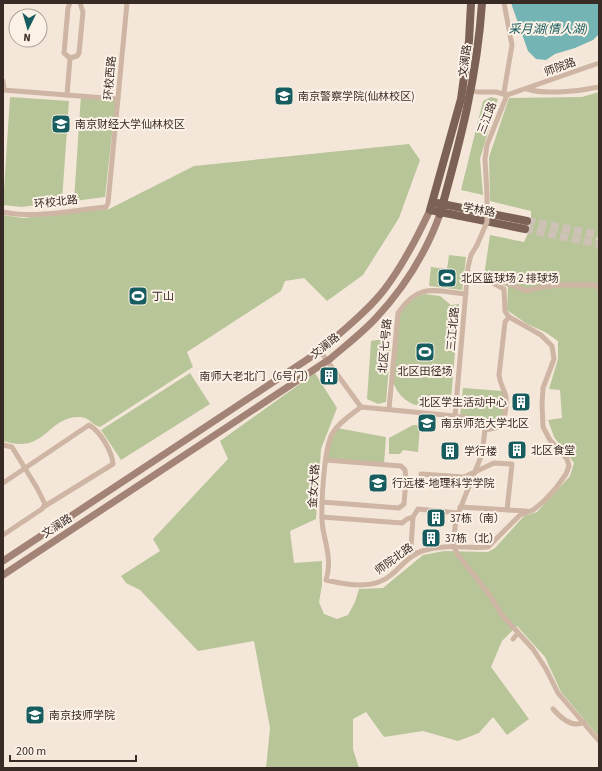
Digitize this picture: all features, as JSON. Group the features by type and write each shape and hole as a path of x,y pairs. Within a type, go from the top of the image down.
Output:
{"main road":[{"name":"文澜路","path":"3,561 320,351 367,310 384,290 413,247 433,202 463,87 469,41 471,3"},
{"name":"文澜路","path":"3,575 327,360 375,318 393,297 423,254 440,214 472,89 479,43 482,3"},
{"name":"学林路","path":"433,202 527,221"},
{"name":"学林路","path":"430,210 440,214 525,229"}],"street":[{"path":"70,3 64,53 70,58"},
{"path":"70,58 77,56 79,53 83,12 80,3"},
{"name":"环校西路","path":"108,203 127,3"},
{"name":"三江路","path":"487,222 485,159 487,145 506,95 504,92 512,45 504,3"},
{"path":"66,95 70,58"},
{"name":"师院路","path":"463,87 506,95 599,63"},
{"path":"3,81 4,89 118,99"},
{"name":"师院路","path":"527,89 534,91 566,91 599,87"},
{"name":"环校北路","path":"3,212 18,216 106,207 108,203"},
{"name":"三江北路","path":"455,416 467,280 471,255 487,222"},
{"path":"467,280 496,279 527,291 541,287 580,284 596,285 599,289"},
{"path":"485,430 500,427 504,422 505,393 500,383 499,375 505,322 510,317 505,311 504,289 487,280"},
{"name":"北区七号路","path":"389,410 398,313 414,294 424,290 466,294"},
{"name":"师院北路","path":"326,580 348,584 377,584 416,554 436,547 453,545 488,548 520,515 543,502 566,474 569,466 568,459 550,440 543,427 543,388 554,359 552,346 541,335 510,317"},
{"path":"320,351 361,407 455,416 473,419 480,423 485,430 482,454 458,513 454,527 453,545 458,555 489,594 502,615 533,648 558,693 599,741"},
{"name":"金女大路","path":"326,580 329,570 329,553 323,528 322,502 328,444 332,435 347,417 361,407"},
{"path":"504,422 515,424"},
{"path":"3,483 89,425 96,428 113,464 45,506 3,535"},
{"path":"3,445 12,447 37,488 45,506"},
{"path":"322,502 399,508 404,504 406,484 405,470 401,466 326,460"},
{"path":"421,474 464,477 475,474 494,464 512,464 507,510"},
{"path":"460,507 529,511"},
{"path":"416,554 411,548 413,517 418,509 458,513"},
{"path":"322,517 402,523 413,517"},
{"path":"513,639 518,633"},
{"path":"552,709 559,717 572,724 579,725 584,722"}],"green space":[{"path":"599,92 599,234 596,239 599,256 599,737 561,692 545,657 517,626 502,641 491,667 529,719 507,735 493,717 479,733 458,741 423,731 384,737 366,712 353,719 353,749 359,768 266,768 270,728 254,641 198,651 140,590 126,583 121,576 160,551 153,539 228,459 220,441 315,373 337,408 321,449 316,519 290,531 294,563 322,561 322,585 319,602 324,614 337,619 348,615 355,602 359,589 383,588 423,555 444,551 488,552 495,548 524,516 537,512 570,476 574,463 554,437 548,420 562,418 560,390 549,389 558,359 558,341 545,332 527,324 507,310 508,287 484,276 490,235 524,242 531,227 531,211 490,201 489,157 509,98 582,97"},
{"path":"81,95 116,98 105,197 74,201"},
{"path":"10,97 69,101 62,201 22,207 3,205"},
{"path":"491,97 498,99 480,159 483,195 461,190 483,101"},
{"name":"丁山","path":"409,144 420,160 399,218 363,275 327,301 304,278 285,281 281,291 187,352 193,367 100,427 81,417 70,418 61,422 38,439 29,443 18,444 3,441 3,215 23,218 109,209 194,166"},
{"name":"北区篮球场 2 排球场","path":"449,255 466,257 462,290 429,286 431,267 447,269"},
{"name":"北区田径场","path":"424,294 440,296 451,305 459,304 451,400 442,398 428,406 421,406 407,401 396,389 393,381 399,312 410,299"},
{"path":"383,339 391,342 386,402 378,404 367,399 371,341"},
{"path":"190,373 210,404 121,460 101,430"},
{"path":"463,388 503,391 505,393 504,422 493,426 460,417"},
{"path":"413,425 420,425 418,452 403,450 400,454 389,454 389,438"},
{"path":"337,428 386,437 384,464 326,460 328,444"}],"water":[{"name":"采月湖(情人湖)","path":"511,3 599,3 599,34 593,40 575,48 555,54 546,60 536,59 528,51"}],"tunnel":[{"path":"527,221 599,235"},
{"path":"525,229 599,244"}],"place":[{"name":"南京警察学院(仙林校区)","path":"284,96"},
{"name":"南京财经大学仙林校区","path":"61,124"},
{"name":"北区篮球场 2 排球场","path":"447,278"},
{"name":"丁山","path":"138,296"},
{"name":"北区田径场","path":"425,352"},
{"name":"南师大老北门（6号门）","path":"329,376"},
{"name":"北区学生活动中心","path":"521,402"},
{"name":"南京师范大学北区","path":"427,423"},
{"name":"北区食堂","path":"517,450"},
{"name":"学行楼","path":"450,451"},
{"name":"行远楼-地理科学学院","path":"378,483"},
{"name":"37栋（南）","path":"436,518"},
{"name":"37栋（北）","path":"431,538"},
{"name":"南京技师学院","path":"35,715"}]}
